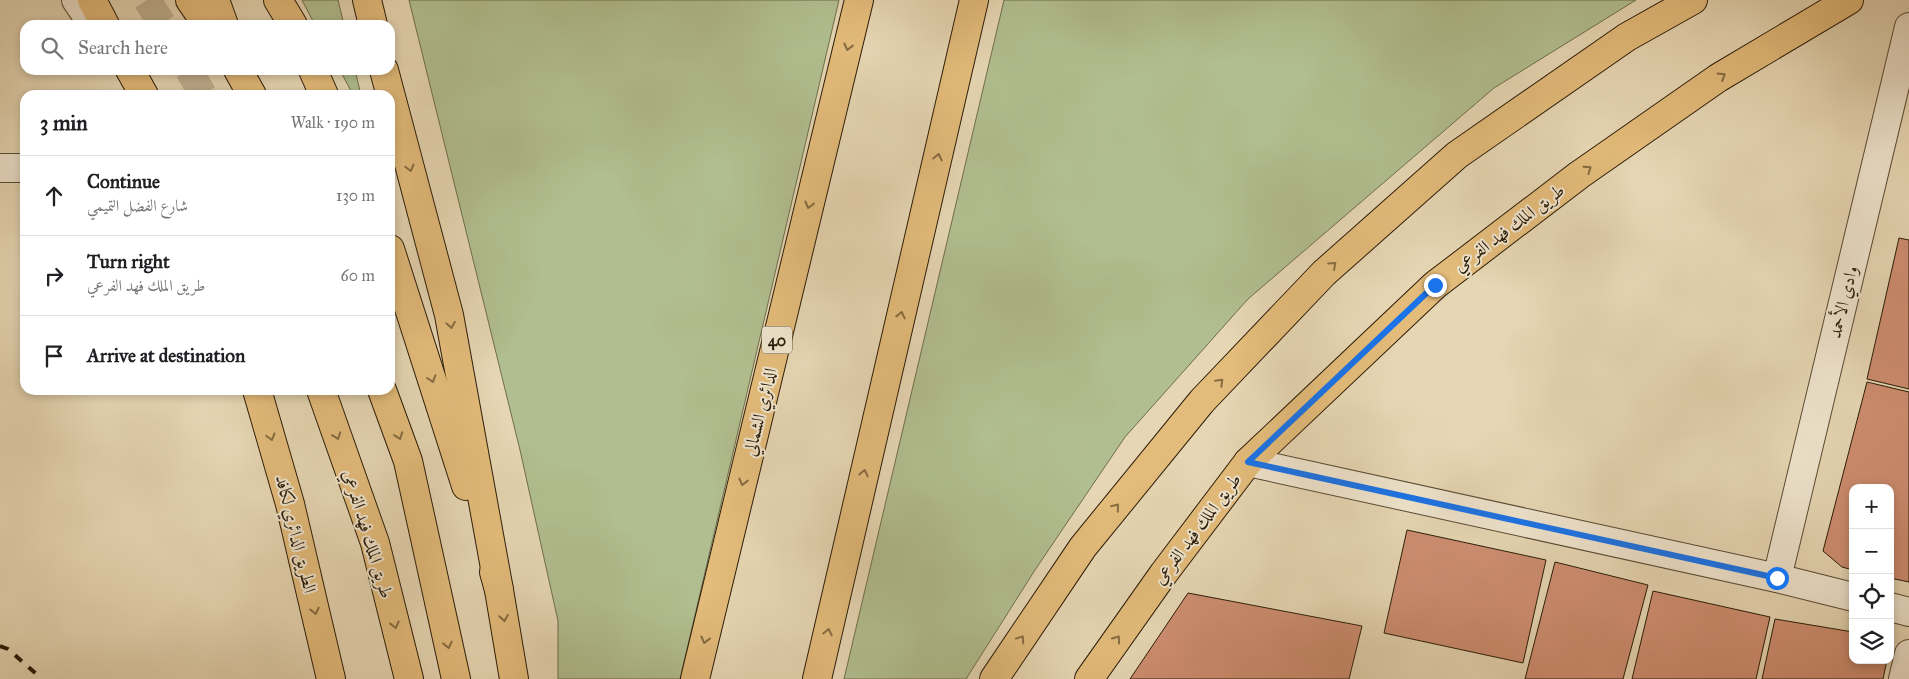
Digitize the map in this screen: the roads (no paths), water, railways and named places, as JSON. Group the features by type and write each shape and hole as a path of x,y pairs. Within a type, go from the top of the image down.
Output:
{"main road":[{"path":"92,0 103,20"},
{"path":"190,0 204,20"},
{"path":"216,0 222,20"},
{"path":"278,0 289,20"},
{"path":"367,0 372,20"},
{"name":"الدائري الشمالي","path":"695,679 859,0"},
{"path":"817,679 974,0"},
{"path":"994,679 1083,547 1196,408 1324,274 1457,155 1627,37 1693,0"},
{"name":"طريق الملك فهد الفرعي","path":"1089,679 1164,573 1248,462 1435,285 1579,175 1718,78 1849,0"},
{"path":"133,75 140,90"},
{"path":"314,75 322,90"},
{"path":"385,75 389,90"},
{"path":"395,111 449,315 514,679"},
{"path":"395,265 499,590"},
{"name":"الطريق الدائري لكافد","path":"258,395 290,504 331,679"},
{"name":"طريق الملك فهد الفرعي","path":"323,395 375,543 409,679"},
{"path":"384,395 408,461 456,679"}],"street":[{"path":"76,0 90,20"},
{"name":"وادي الأحمد","path":"1777,578 1909,27"},
{"path":"128,75 139,90"},
{"path":"0,168 20,168"},
{"path":"1248,462 1777,578 1849,596"},
{"path":"1894,608 1909,612"},
{"path":"1903,679 1909,654"}],"tunnel":[{"path":"147,0 160,20"},
{"path":"192,75 200,90"}],"railway":[{"path":"0,646 8,649 42,679"}]}
